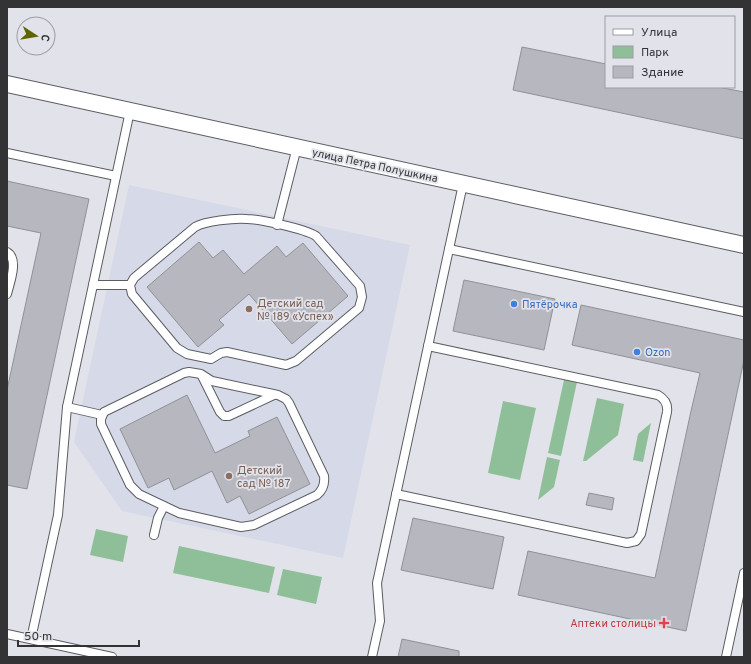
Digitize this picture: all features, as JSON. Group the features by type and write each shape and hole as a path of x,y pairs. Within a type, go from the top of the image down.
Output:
{"street":[{"name":"улица Петра Полушкина","path":"7,84 744,245"}],"lane":[{"path":"31,639 58,514 66,408 130,111"},
{"path":"277,225 297,148"},
{"path":"7,153 116,176"},
{"path":"372,657 380,621 377,583 463,184"},
{"path":"246,219 306,231 316,236 360,286 362,301 359,308 293,363 286,365 226,352 221,353 211,359 184,353 177,348 132,294 130,285 134,278 190,230 206,223 246,219"},
{"path":"449,249 744,312"},
{"path":"7,252 12,256 14,262 7,294"},
{"path":"93,285 130,285"},
{"path":"396,494 631,544 636,541 641,534 667,408 666,402 662,397 428,346"},
{"path":"192,372 202,374 212,381 274,395 282,397 289,403 324,476 324,484 317,495 254,525 245,527 179,513 139,494 130,485 101,424 102,415 104,412 184,373 192,372"},
{"path":"202,374 220,412 226,416 229,416 274,395"},
{"path":"66,408 102,415"},
{"path":"154,535 158,518 164,506"},
{"path":"726,657 744,573"},
{"path":"7,634 112,657"}],"shaded area":[{"path":"129,185 410,245 343,558 122,511 74,442"}],"green space":[{"path":"564,380 577,382 561,456 548,453"},
{"path":"597,398 624,404 618,435 586,461 583,461"},
{"path":"503,401 536,408 520,480 488,473"},
{"path":"651,423 643,462 633,460 638,434"},
{"path":"547,457 560,460 554,487 538,500"},
{"path":"96,529 128,536 123,562 90,555"},
{"path":"179,546 275,567 269,593 173,573"},
{"path":"283,569 322,577 316,604 277,595"}],"building":[{"path":"522,47 605,64 605,88 723,88 744,92 744,139 513,90"},
{"path":"7,181 89,199 27,489 7,485 7,390 41,233 7,226"},
{"path":"199,242 213,258 223,250 244,274 277,246 286,257 303,243 348,296 292,344 249,294 219,320 224,325 198,347 147,287"},
{"path":"464,280 555,299 544,350 453,331"},
{"path":"581,305 744,340 744,360 686,631 518,595 528,551 655,578 700,373 572,345"},
{"path":"187,395 215,453 250,436 248,431 277,417 310,484 249,514 240,496 227,503 212,471 174,490 169,478 148,488 120,429"},
{"path":"589,493 614,498 612,510 586,505"},
{"path":"413,518 504,537 493,589 401,570"},
{"path":"402,639 459,651 459,657 398,657"}],"place":[{"name":"Пятёрочка","path":"514,304"},
{"name":"Детский сад № 189 «Успех»","path":"249,309"},
{"name":"Ozon","path":"637,352"},
{"name":"Детский сад № 187","path":"229,476"},
{"name":"Аптеки столицы","path":"664,623"}]}
